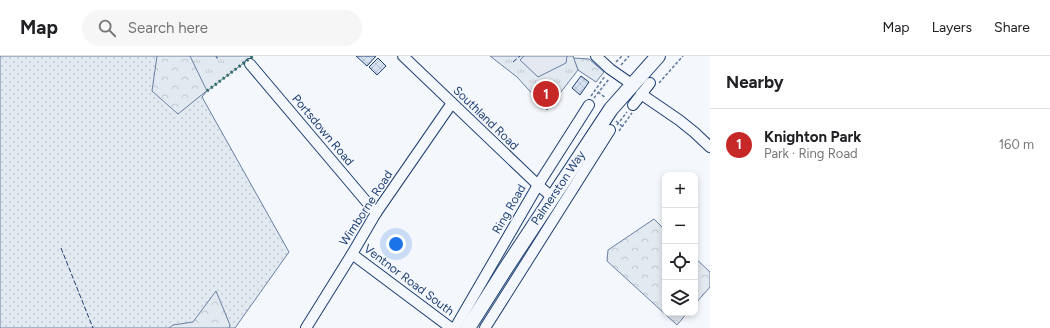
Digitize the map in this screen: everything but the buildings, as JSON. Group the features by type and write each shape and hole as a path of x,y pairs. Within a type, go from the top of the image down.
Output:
{"highway":[{"name":"Palmerston Way","path":"468,328 552,197 611,110 640,92 658,56"}],"street":[{"name":"Southland Road","path":"403,56 552,197"},
{"path":"596,56 610,69 679,120 710,147"},
{"name":"Portsdown Road","path":"250,64 376,214"},
{"path":"633,105 640,92 650,83"},
{"name":"Wimborne Road","path":"306,328 376,214 452,104"},
{"name":"Ring Road","path":"455,328 538,185 590,105"},
{"path":"485,328 614,131"},
{"name":"Ventnor Road South","path":"352,254 451,328"}],"path":[{"path":"216,56 217,58 219,56"},
{"path":"590,105 586,103 610,69 622,56"},
{"path":"640,92 683,56"},
{"path":"614,131 622,127 636,108 633,105 618,123 622,127"}],"green space":[{"path":"0,56 184,56 207,91 202,97 289,252 235,328 0,328"},
{"path":"157,56 253,56 220,80 178,114 152,91"},
{"path":"190,56 253,56 207,91"},
{"path":"490,56 573,56 578,70 547,110 517,77"},
{"path":"573,58 589,59 604,72 596,82 578,70"},
{"path":"654,219 662,227 662,311 607,261 608,250"},
{"path":"698,261 710,272 710,287 698,301"},
{"path":"216,291 230,325 229,328 169,328 173,325 193,322"},
{"path":"667,316 684,316 677,325"}],"shaded area":[{"path":"524,56 567,56 566,63 538,77 520,60"}],"hedge":[{"path":"207,91 253,56"}],"fence":[{"path":"513,62 520,56"},
{"path":"61,248 93,328"}],"place":[{"name":"Knighton Park","path":"546,94"}]}
